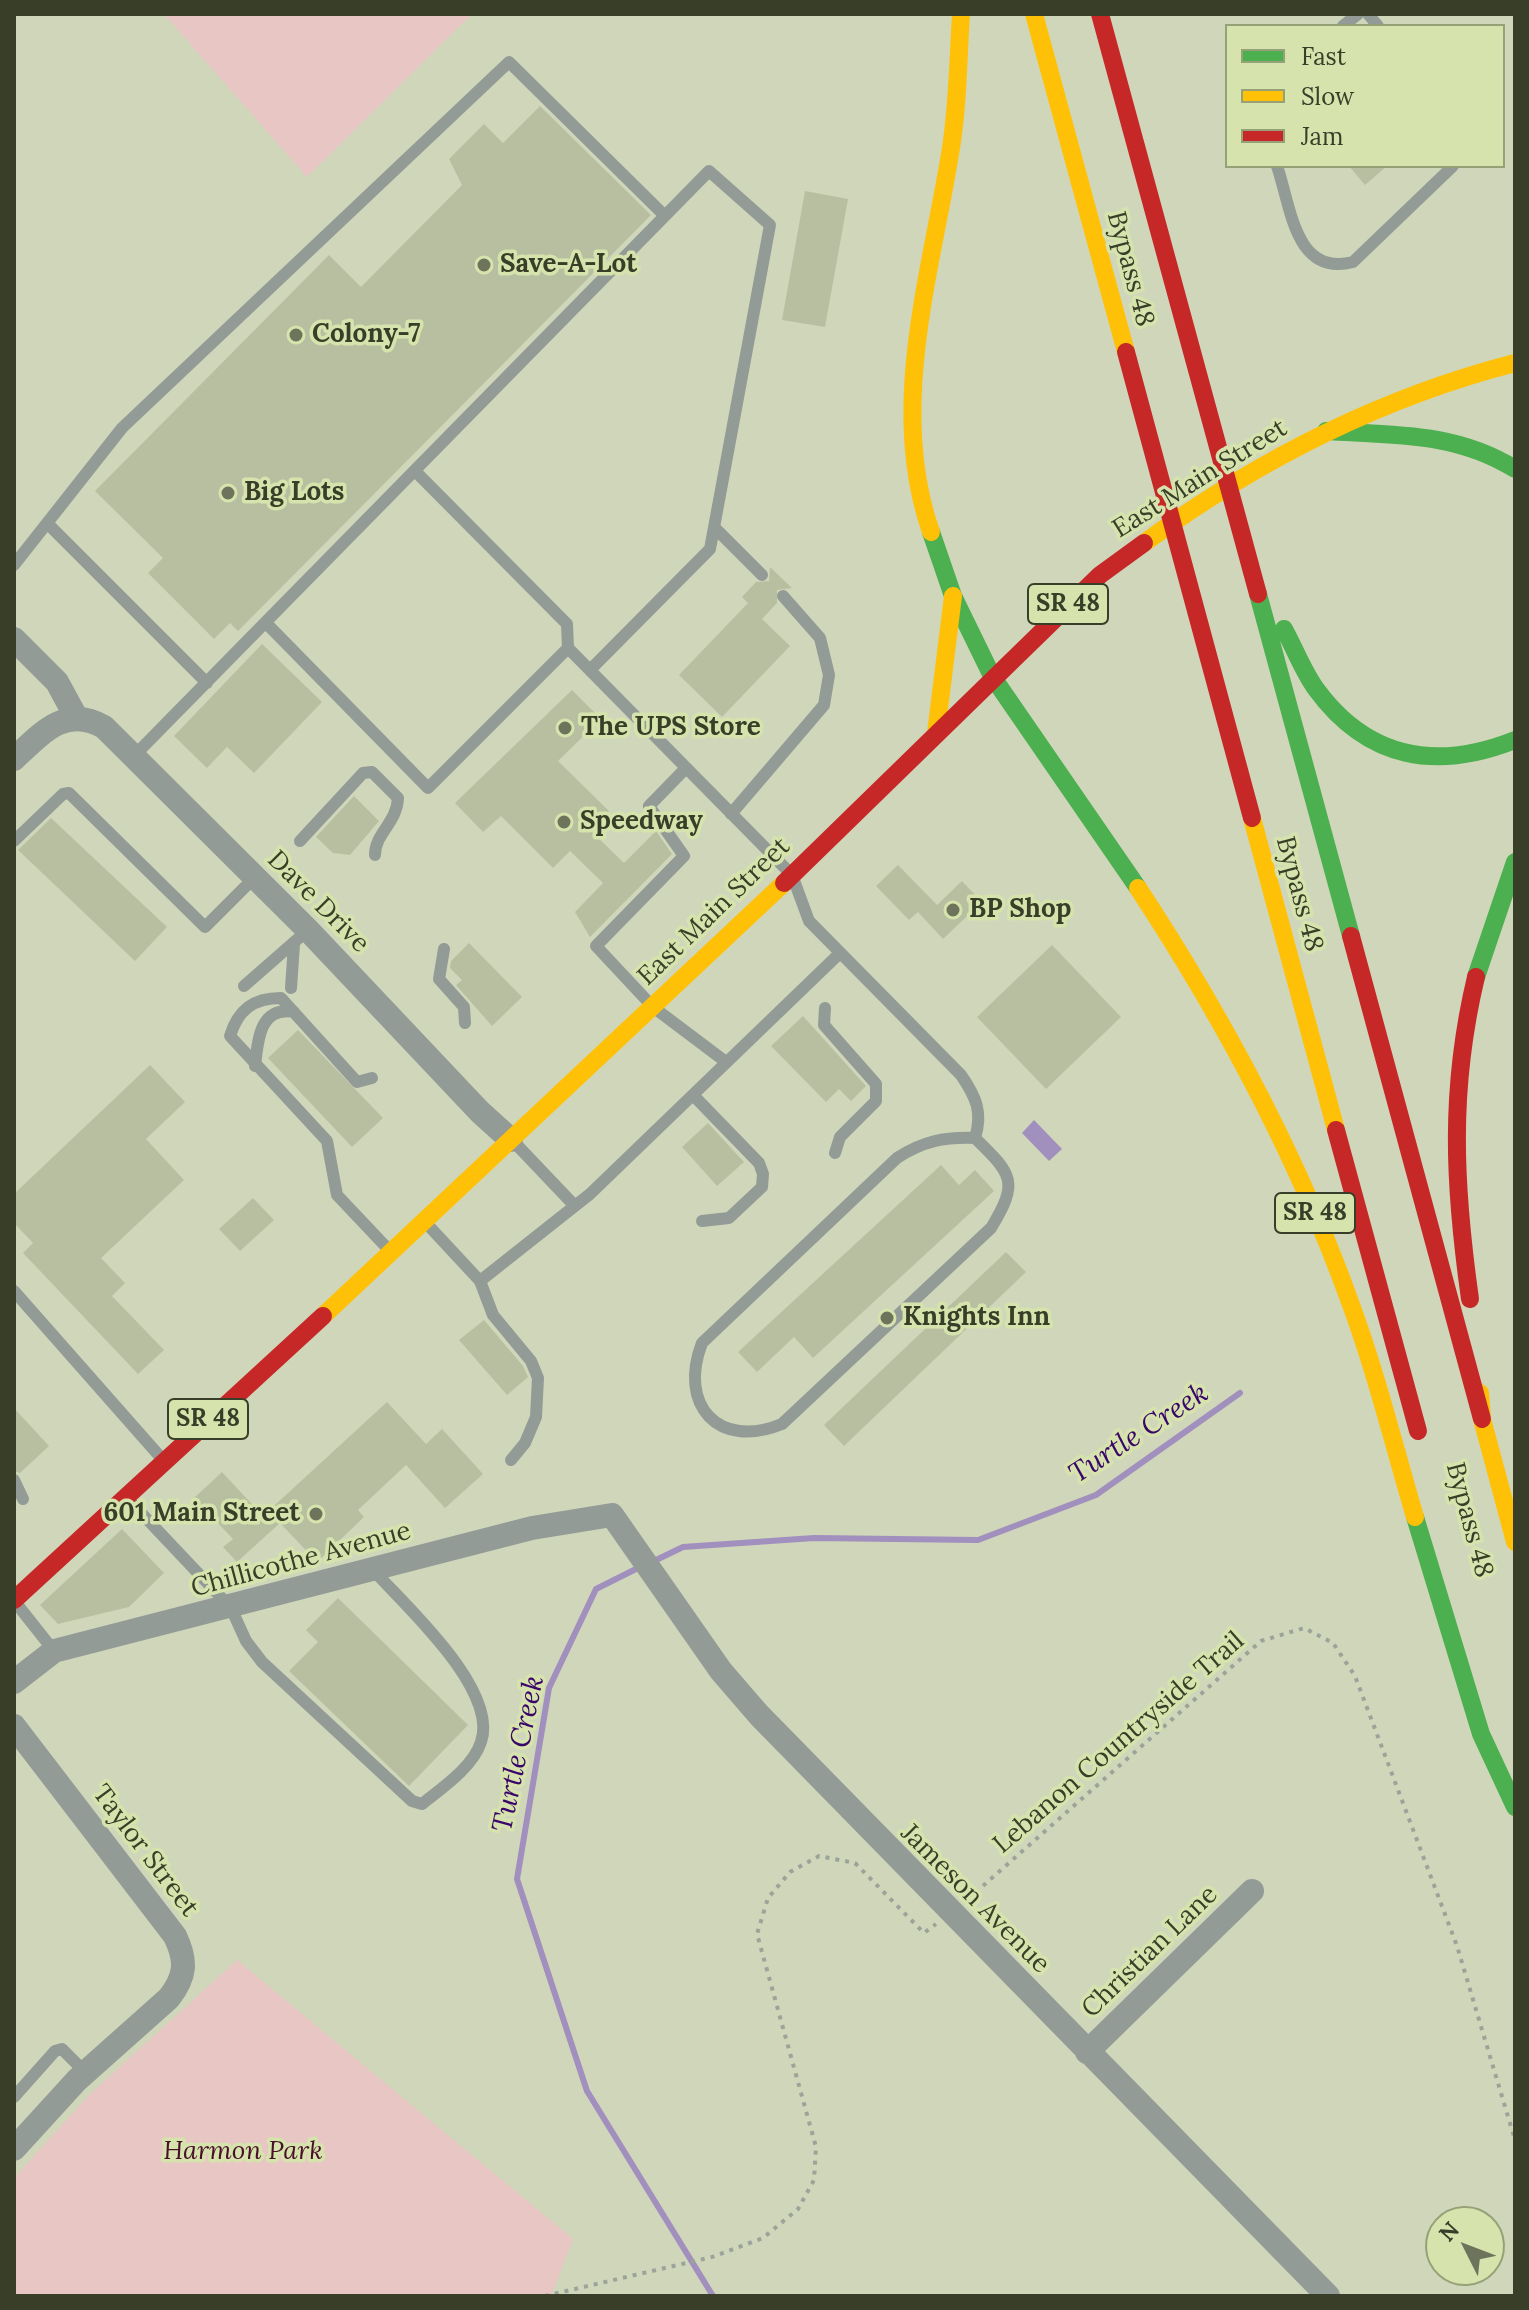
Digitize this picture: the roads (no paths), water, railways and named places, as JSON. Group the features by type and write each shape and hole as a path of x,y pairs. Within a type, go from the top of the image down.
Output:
{"main road":[{"path":"961,14 951,149 913,374 910,416 913,468 953,596 975,635 992,676"},
{"name":"Bypass 48","path":"1034,14 1425,1456"},
{"name":"Bypass 48","path":"1100,14 1482,1419"},
{"name":"East Main Street","path":"14,1600 25,1582 125,1496 425,1222 653,1007 792,875 992,676 1100,575 1150,537 1242,478 1326,431 1383,404 1515,363"},
{"path":"1326,431 1436,436 1466,443 1515,469"},
{"path":"1250,569 1316,690 1335,712 1367,739 1414,756 1451,760 1486,754 1515,740"},
{"path":"936,733 941,681 951,638 953,596"},
{"name":"SR 48","path":"992,676 1099,828 1199,981 1295,1168 1351,1304 1481,1734 1515,1807"},
{"path":"1515,862 1480,960 1465,1022 1456,1108 1457,1203 1477,1349 1482,1419 1515,1542"},
{"path":"1494,1712 1515,1788"}],"street":[{"path":"14,639 57,682 76,717 47,728 14,759"},
{"name":"Dave Drive","path":"76,717 104,727 255,877 301,937 511,1140"},
{"name":"Chillicothe Avenue","path":"14,1682 54,1651 231,1608 532,1528 612,1515"},
{"name":"Jameson Avenue","path":"612,1515 627,1531 721,1671 951,1914 1328,2296"},
{"name":"Taylor Street","path":"14,1726 175,1936 183,1951 185,1968 179,1985 169,1998 85,2072 14,2149"},
{"name":"Christian Lane","path":"1087,2052 1252,1891"}],"lane":[{"path":"14,565 122,428 509,62 665,216"},
{"path":"1278,168 1303,245 1311,258 1325,265 1339,265 1353,262 1451,168"},
{"path":"133,757 709,171 770,225 710,549 590,670"},
{"path":"415,471 567,624 568,648 792,875 809,921 961,1075 976,1096 980,1121 975,1138"},
{"path":"47,523 207,683"},
{"path":"714,527 762,575"},
{"path":"731,814 824,705 829,675 820,638 783,596"},
{"path":"266,623 428,788 568,648"},
{"path":"686,768 649,806 684,856 596,946 653,1007 726,1062"},
{"path":"300,841 363,773 372,772 398,798 397,812 375,842 375,855"},
{"path":"14,841 63,794 69,793 205,927 255,877"},
{"path":"244,986 275,955 301,937"},
{"path":"291,988 301,937"},
{"path":"444,949 439,979 464,1007 465,1023"},
{"path":"480,1281 573,1204 590,1194 840,953"},
{"path":"372,1078 357,1082 281,998 264,998 248,1006 235,1020 230,1036 327,1141 337,1195 391,1253"},
{"path":"825,1008 824,1025 876,1084 878,1094 876,1101 840,1137 835,1153"},
{"path":"255,1066 263,1024 271,1015 294,1012"},
{"path":"693,1095 759,1163 763,1174 762,1187 729,1218 702,1221"},
{"path":"950,1137 975,1138 1004,1172 1011,1187 1008,1199 991,1228 782,1424 763,1432 739,1433 724,1427 707,1414 693,1391 694,1364 702,1343 897,1158 921,1142 950,1137"},
{"path":"511,1140 573,1204"},
{"path":"425,1222 480,1281 493,1315 531,1361 538,1378 536,1417 525,1443 511,1460"},
{"path":"14,1291 163,1460"},
{"path":"14,1480 23,1499"},
{"path":"125,1496 231,1608 246,1641 262,1662 412,1801 422,1804 475,1756 483,1739 481,1712 460,1664 374,1571"},
{"path":"14,1600 54,1651"},
{"path":"14,2097 55,2051 62,2049 85,2072"}],"waterway":[{"name":"Turtle Creek","path":"652,1562 683,1547 814,1538 978,1540 1096,1495 1240,1393"},
{"name":"Turtle Creek","path":"642,1566 596,1589 549,1688 517,1879 587,2091 713,2296"}],"place":[{"name":"Save-A-Lot","path":"484,265"},
{"name":"Colony-7","path":"296,335"},
{"name":"Big Lots","path":"228,493"},
{"name":"The UPS Store","path":"565,728"},
{"name":"Speedway","path":"564,822"},
{"name":"BP Shop","path":"953,910"},
{"name":"Knights Inn","path":"887,1318"},
{"name":"601 Main Street","path":"316,1514"}],"park label":[{"name":"Harmon Park","path":"243,2152"}]}
